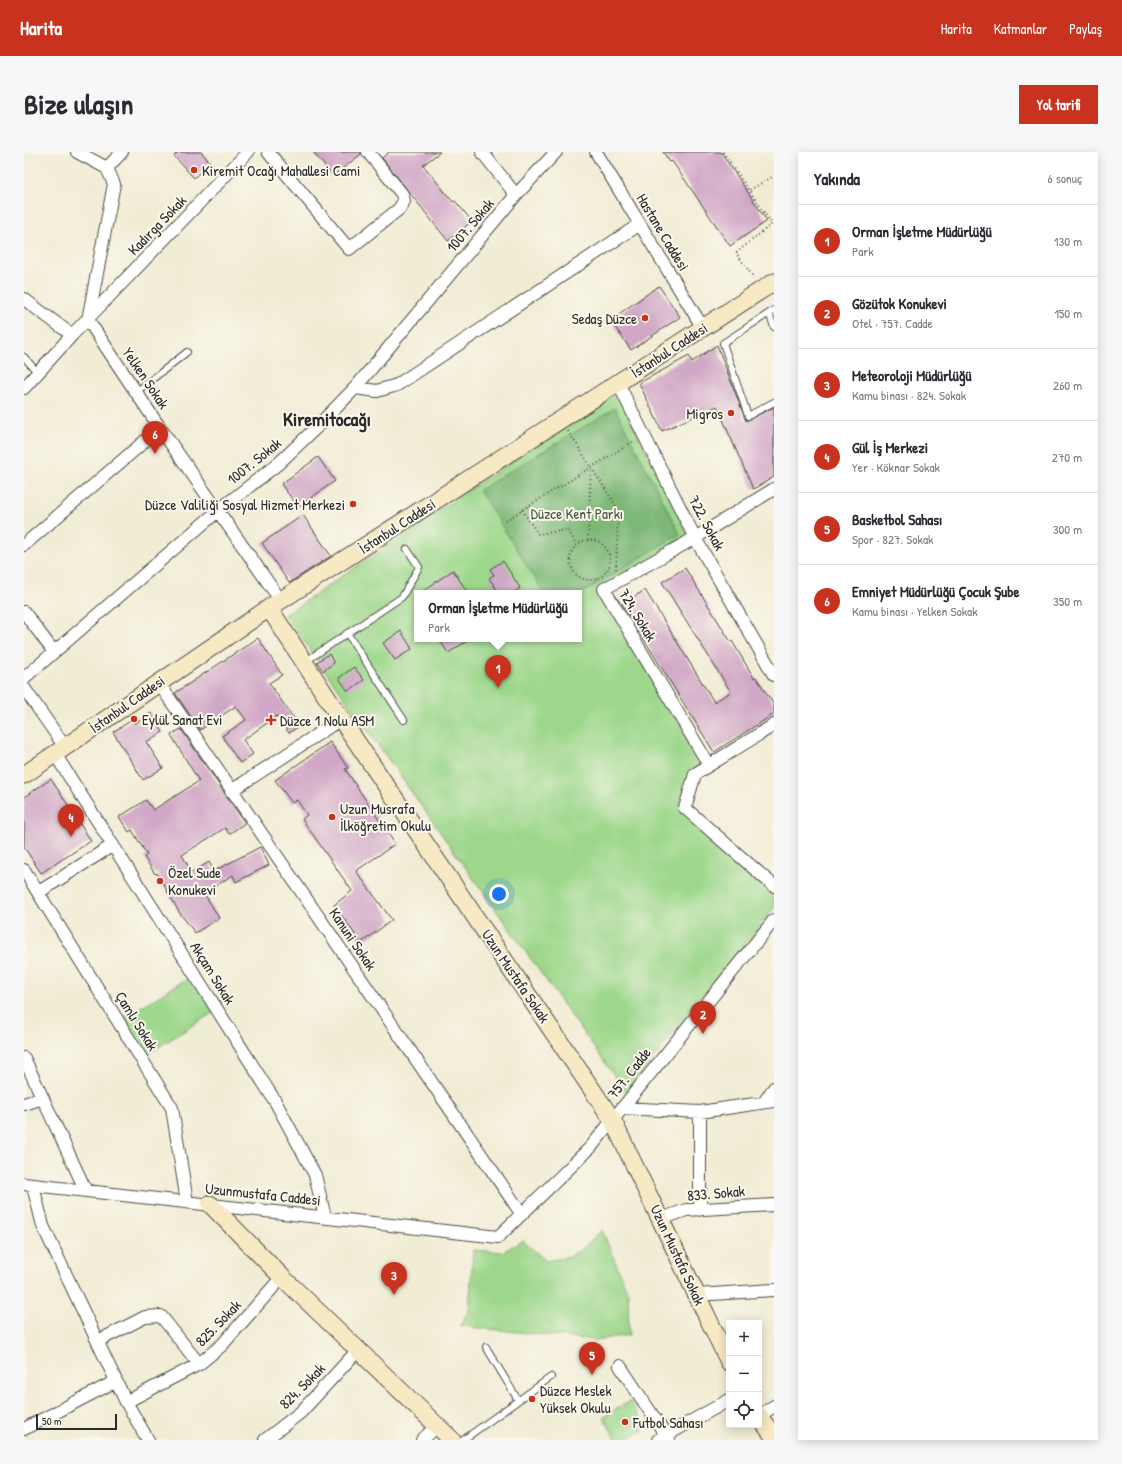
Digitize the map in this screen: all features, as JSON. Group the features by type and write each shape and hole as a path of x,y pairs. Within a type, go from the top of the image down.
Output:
{"street":[{"path":"77,152 107,168 114,184 88,320"},
{"path":"107,168 122,152"},
{"name":"Kadırga Sokak","path":"24,388 72,335 248,152"},
{"path":"268,152 349,249 399,209 404,201 402,194 368,152"},
{"path":"482,152 516,195"},
{"name":"1007. Sokak","path":"24,678 219,510 279,463 355,388 516,195 556,152"},
{"name":"Hastane Caddesi","path":"596,152 703,328"},
{"path":"355,388 377,391 397,385 640,224"},
{"name":"İstanbul Caddesi","path":"24,775 158,682 275,604 771,285"},
{"path":"24,299 72,335"},
{"name":"Yelken Sokak","path":"88,320 160,428 219,510 275,604"},
{"name":"722. Sokak","path":"618,383 696,538 774,675"},
{"path":"24,545 160,428"},
{"name":"724. Sokak","path":"709,765 604,590 696,538 774,489"},
{"name":"Uzun Mustafa Sokak","path":"275,604 304,662 341,719 617,1113 661,1219 726,1356"},
{"path":"24,612 54,652"},
{"name":"Kanuni Sokak","path":"158,682 521,1213"},
{"name":"Akçam Sokak","path":"24,688 113,845 275,1101 315,1175 325,1218"},
{"path":"232,791 341,719"},
{"path":"774,725 695,774 685,808 774,886"},
{"path":"39,892 113,845"},
{"name":"Çamlı Sokak","path":"24,870 172,1108 187,1202"},
{"name":"757. Cadde","path":"498,1236 591,1147 774,920"},
{"path":"24,1058 86,1192"},
{"path":"617,1113 700,1112 769,1101 774,1088"},
{"path":"24,1104 43,1098"},
{"path":"700,1112 700,1210"},
{"path":"28,1185 43,1226 126,1402 148,1440"},
{"name":"Uzunmustafa Caddesi","path":"28,1185 498,1236"},
{"path":"210,1204 282,1277 452,1440"},
{"name":"833. Sokak","path":"661,1219 686,1210 774,1205"},
{"name":"825. Sokak","path":"126,1402 199,1364 222,1345 282,1277"},
{"path":"697,1295 774,1290"},
{"path":"98,1341 145,1317 161,1316 199,1364"},
{"name":"824. Sokak","path":"265,1440 301,1412 358,1350"},
{"path":"620,1366 664,1438 726,1402"},
{"path":"24,1428 116,1381"},
{"path":"762,1414 774,1406"},
{"path":"762,1420 774,1437"},
{"path":"422,1440 437,1426"}],"lane":[{"path":"774,327 772,312 723,343 748,416 774,402"},
{"path":"136,392 187,352"},
{"path":"24,357 38,373"},
{"path":"304,662 402,598 419,567 407,549"},
{"path":"347,633 404,720"},
{"path":"486,1347 518,1400"},
{"path":"463,1440 551,1377"}],"path":[{"path":"723,152 772,224 736,253 771,285"},
{"path":"750,190 774,176"},
{"path":"561,420 618,509 616,583"},
{"path":"506,520 644,435"},
{"path":"588,540 591,467"},
{"path":"522,510 538,534 568,530 576,545"},
{"path":"588,540 601,543 606,547 610,557 609,566 601,576 595,579 582,578 572,569 570,563 572,550 576,545 588,540"},
{"path":"610,557 616,558"}],"green space":[{"path":"616,390 688,535 600,589 702,762 681,807 774,891 774,908 626,1092 285,615"},
{"name":"Düzce Kent Parkı","path":"615,408 680,534 582,593 582,590 542,590 479,490"},
{"path":"195,974 217,1010 141,1058 118,1021"},
{"path":"602,1230 628,1293 629,1335 595,1340 460,1326 469,1310 473,1250 502,1252 523,1241 546,1261 569,1257 582,1249"},
{"name":"Futbol Sahası","path":"630,1401 646,1428 626,1440 617,1440 603,1417"}],"building":[{"name":"Kiremit Ocağı Mahallesi Cami","path":"178,152 201,152 210,162 194,178 174,156"},
{"path":"313,152 361,152 361,154 333,176"},
{"path":"389,152 440,152 423,165 453,202 455,201 472,221 448,241 382,158"},
{"path":"663,152 721,152 767,221 730,246 672,161 670,162"},
{"name":"Sedaş Düzce","path":"659,286 680,317 631,350 610,320"},
{"path":"717,345 746,421 774,407 774,477 753,489 717,406 662,431 639,383 689,356 692,362"},
{"path":"318,457 335,481 298,507 281,484"},
{"path":"303,515 331,556 289,583 262,543"},
{"path":"503,561 520,588 517,590 497,590 489,578 494,575 490,569"},
{"path":"685,568 754,678 756,677 774,705 774,714 714,752 622,604 645,590 714,702 731,692 662,582"},
{"path":"453,570 466,590 424,590"},
{"path":"401,631 412,649 395,660 383,643"},
{"path":"258,638 282,675 269,683 299,726 289,733 277,716 243,740 253,754 240,763 222,736 246,720 236,706 200,730 175,693"},
{"path":"441,642 465,642 448,653"},
{"path":"329,654 334,663 323,671 317,662"},
{"path":"354,667 364,680 348,691 339,678"},
{"path":"151,713 163,732 146,742 163,768 143,780 113,732 132,720 135,724"},
{"path":"181,729 245,823 229,834 225,828 182,855 192,873 209,862 214,871 260,847 269,865 236,882 233,875 204,893 219,918 195,933 179,912 157,873 155,874 144,857 147,855 132,830 129,832 119,817 146,800 153,810 199,781 171,735"},
{"name":"Uzun Musrafa İlköğretim Okulu","path":"330,742 348,768 345,769 395,844 356,871 392,920 361,943 334,905 352,891 302,819 307,815 297,800 292,803 275,780"},
{"path":"51,779 91,841 41,873 24,847 24,797"}],"place":[{"name":"Kiremit Ocağı Mahallesi Cami","path":"194,170"},
{"name":"Sedaş Düzce","path":"645,318"},
{"name":"Migros","path":"731,413"},
{"name":"Emniyet Müdürlüğü Çocuk Şube","path":"155,454"},
{"name":"Düzce Valiliği Sosyal Hizmet Merkezi","path":"353,504"},
{"name":"Orman İşletme Müdürlüğü","path":"498,688"},
{"name":"Eylül Sanat Evi","path":"134,719"},
{"name":"Düzce 1 Nolu ASM","path":"271,720"},
{"name":"Uzun Musrafa İlköğretim Okulu","path":"332,817"},
{"name":"Gül İş Merkezi","path":"71,837"},
{"name":"Özel Sude Konukevi","path":"160,881"},
{"name":"Gözütok Konukevi","path":"703,1034"},
{"name":"Meteoroloji Müdürlüğü","path":"394,1295"},
{"name":"Basketbol Sahası","path":"592,1375"},
{"name":"Düzce Meslek Yüksek Okulu","path":"532,1399"},
{"name":"Futbol Sahası","path":"625,1422"}],"district":[{"name":"Kiremitocağı","path":"327,419"}]}
